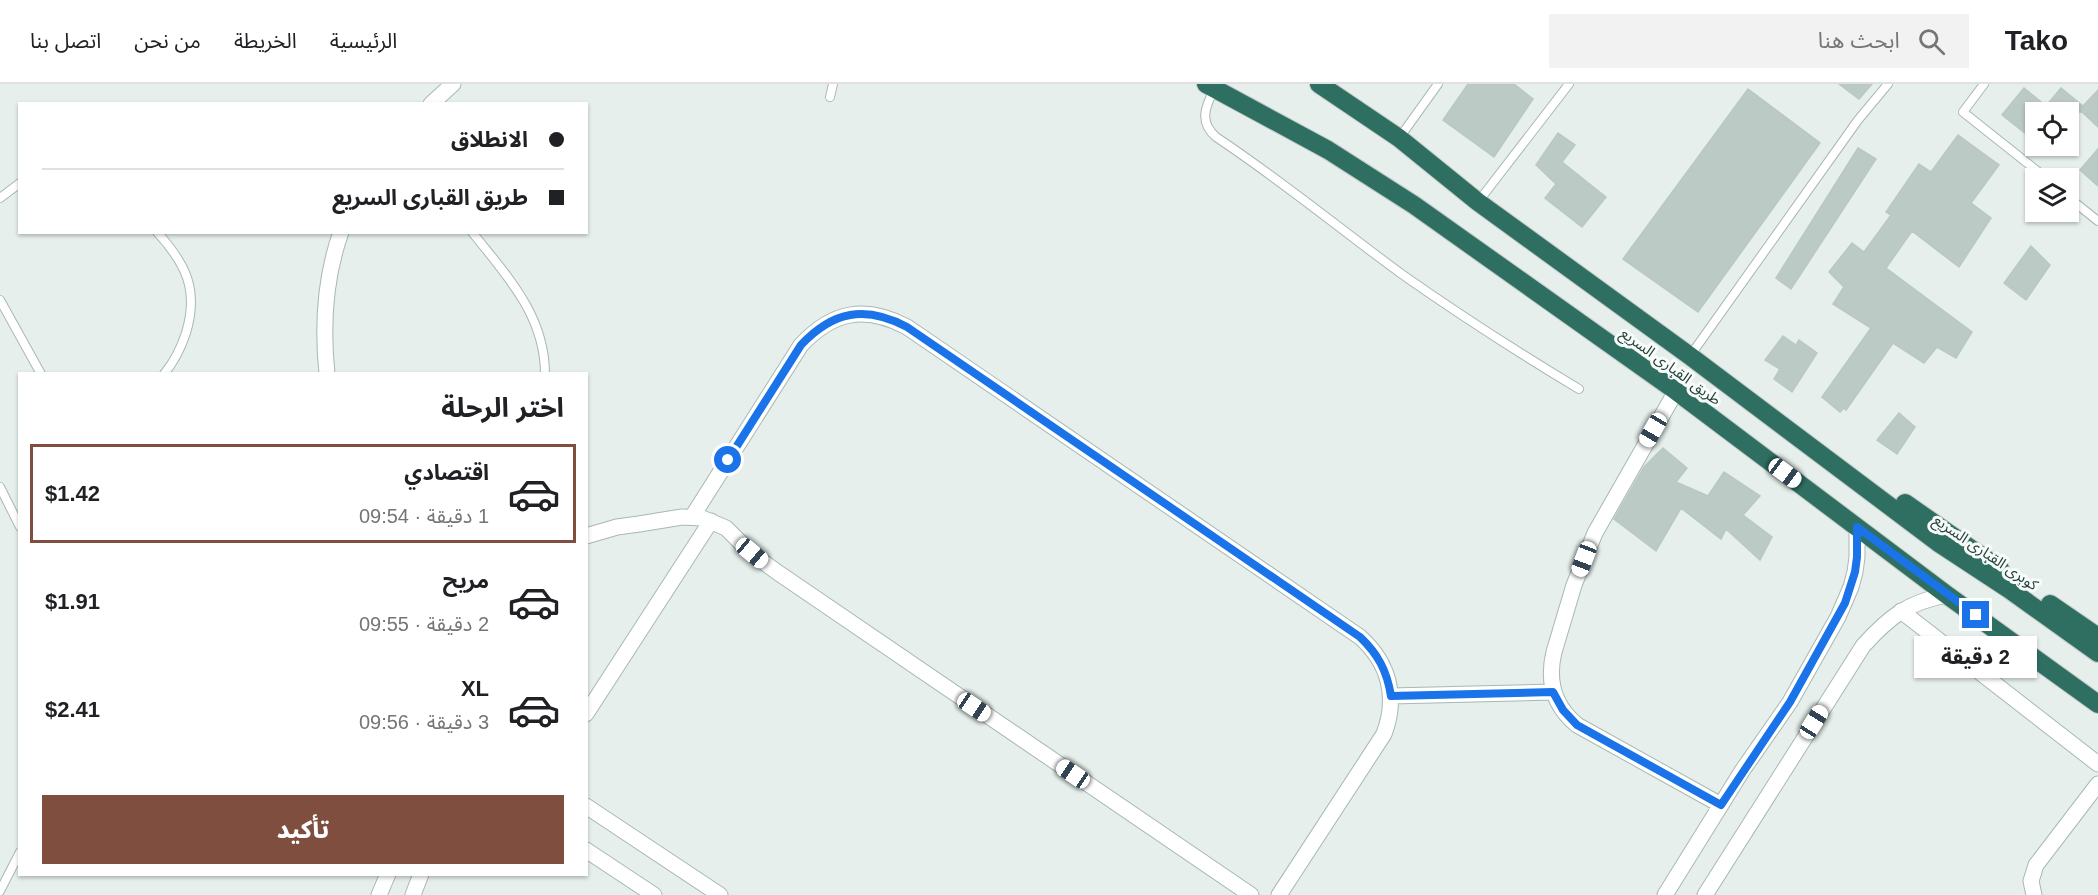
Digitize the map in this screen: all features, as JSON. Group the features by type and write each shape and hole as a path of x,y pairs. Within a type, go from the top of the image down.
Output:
{"highway":[{"name":"طريق القبارى السريع","path":"1319,84 1399,138 1478,202 1690,356 1854,480"},
{"name":"طريق القبارى السريع","path":"1212,86 1367,174 1676,391 1947,595 2098,704"},
{"name":"كوبرى القبارى السريع","path":"1854,480 1940,544 2010,590 2098,653"},
{"path":"1854,480 1909,506 2098,637"}],"street":[{"path":"433,102 453,84"},
{"path":"327,372 326,300 340,234"},
{"path":"692,517 801,345 814,330 831,320 850,314 870,314 890,318 907,327 1360,637 1378,657 1385,669 1391,696 1387,725 1379,742 1279,895"},
{"path":"1676,391 1608,509 1584,559 1551,662 1551,682 1553,692 1563,710 1577,725 1721,805"},
{"path":"588,535 617,527 692,517 711,521 726,528 752,553 777,572 1251,895"},
{"path":"588,711 711,521"},
{"path":"1665,895 1721,805 1790,702 1845,603 1855,572 1857,527"},
{"path":"1705,895 1850,665 1878,630 1901,611 1923,600 1947,595"},
{"path":"1901,611 2098,764"},
{"path":"1391,696 1553,692"},
{"path":"2034,895 2031,881 2036,865 2098,784"},
{"path":"588,807 720,895"},
{"path":"588,851 654,895"},
{"path":"379,895 387,876"},
{"path":"413,895 420,876"}],"lane":[{"path":"830,97 833,84"},
{"path":"1399,138 1438,84"},
{"path":"1478,202 1569,84"},
{"path":"1690,356 1858,120 1888,84"},
{"path":"1984,84 1963,112 2033,168"},
{"path":"1212,86 1204,118 1210,132 1216,137 1404,275 1481,328 1579,389"},
{"path":"0,198 18,184"},
{"path":"2079,206 2098,221"},
{"path":"159,234 182,264 192,299 189,323 183,342 165,372"},
{"path":"474,234 516,288 533,316 543,347 545,372"},
{"path":"0,300 40,372"},
{"path":"0,487 18,523"},
{"path":"0,891 18,856"}],"building":[{"path":"1468,84 1514,84 1533,99 1494,157 1443,120"},
{"path":"1839,84 1872,84 1859,99"},
{"path":"2024,88 2041,102 2025,102 2025,133 2002,115"},
{"path":"2061,88 2078,102 2049,102"},
{"path":"1748,89 1820,143 1698,312 1623,259"},
{"path":"2098,90 2098,127 2082,112 2079,112 2079,103 2083,106"},
{"path":"1558,133 1575,145 1562,162 1606,197 1582,227 1545,198 1556,184 1536,165"},
{"path":"1958,135 1999,165 1971,203 1991,218 1959,267 1912,231 1886,268 1972,332 1956,358 1937,347 1924,363 1893,343 1846,410 1844,408 1840,412 1822,397 1871,328 1833,304 1844,287 1829,272 1852,243 1864,252 1891,215 1886,212 1919,164 1931,172"},
{"path":"1858,148 1876,159 1791,289 1776,278"},
{"path":"2098,149 2098,186 2080,170"},
{"path":"2031,246 2050,265 2026,300 2004,283"},
{"path":"1783,336 1796,345 1799,340 1817,353 1792,392 1774,379 1780,369 1765,360"},
{"path":"1899,413 1915,427 1897,454 1877,440"},
{"path":"1663,448 1687,468 1676,482 1708,496 1724,472 1760,496 1743,515 1772,537 1760,560 1726,529 1721,539 1681,508 1656,551 1614,519 1644,467"}],"route":[{"path":"728,460 801,345 814,330 831,320 850,314 870,314 890,318 907,327 1360,637 1370,646 1385,669 1391,696 1553,692 1557,702 1577,725 1721,805 1790,702 1845,603 1855,572 1857,527 1976,615"}]}
